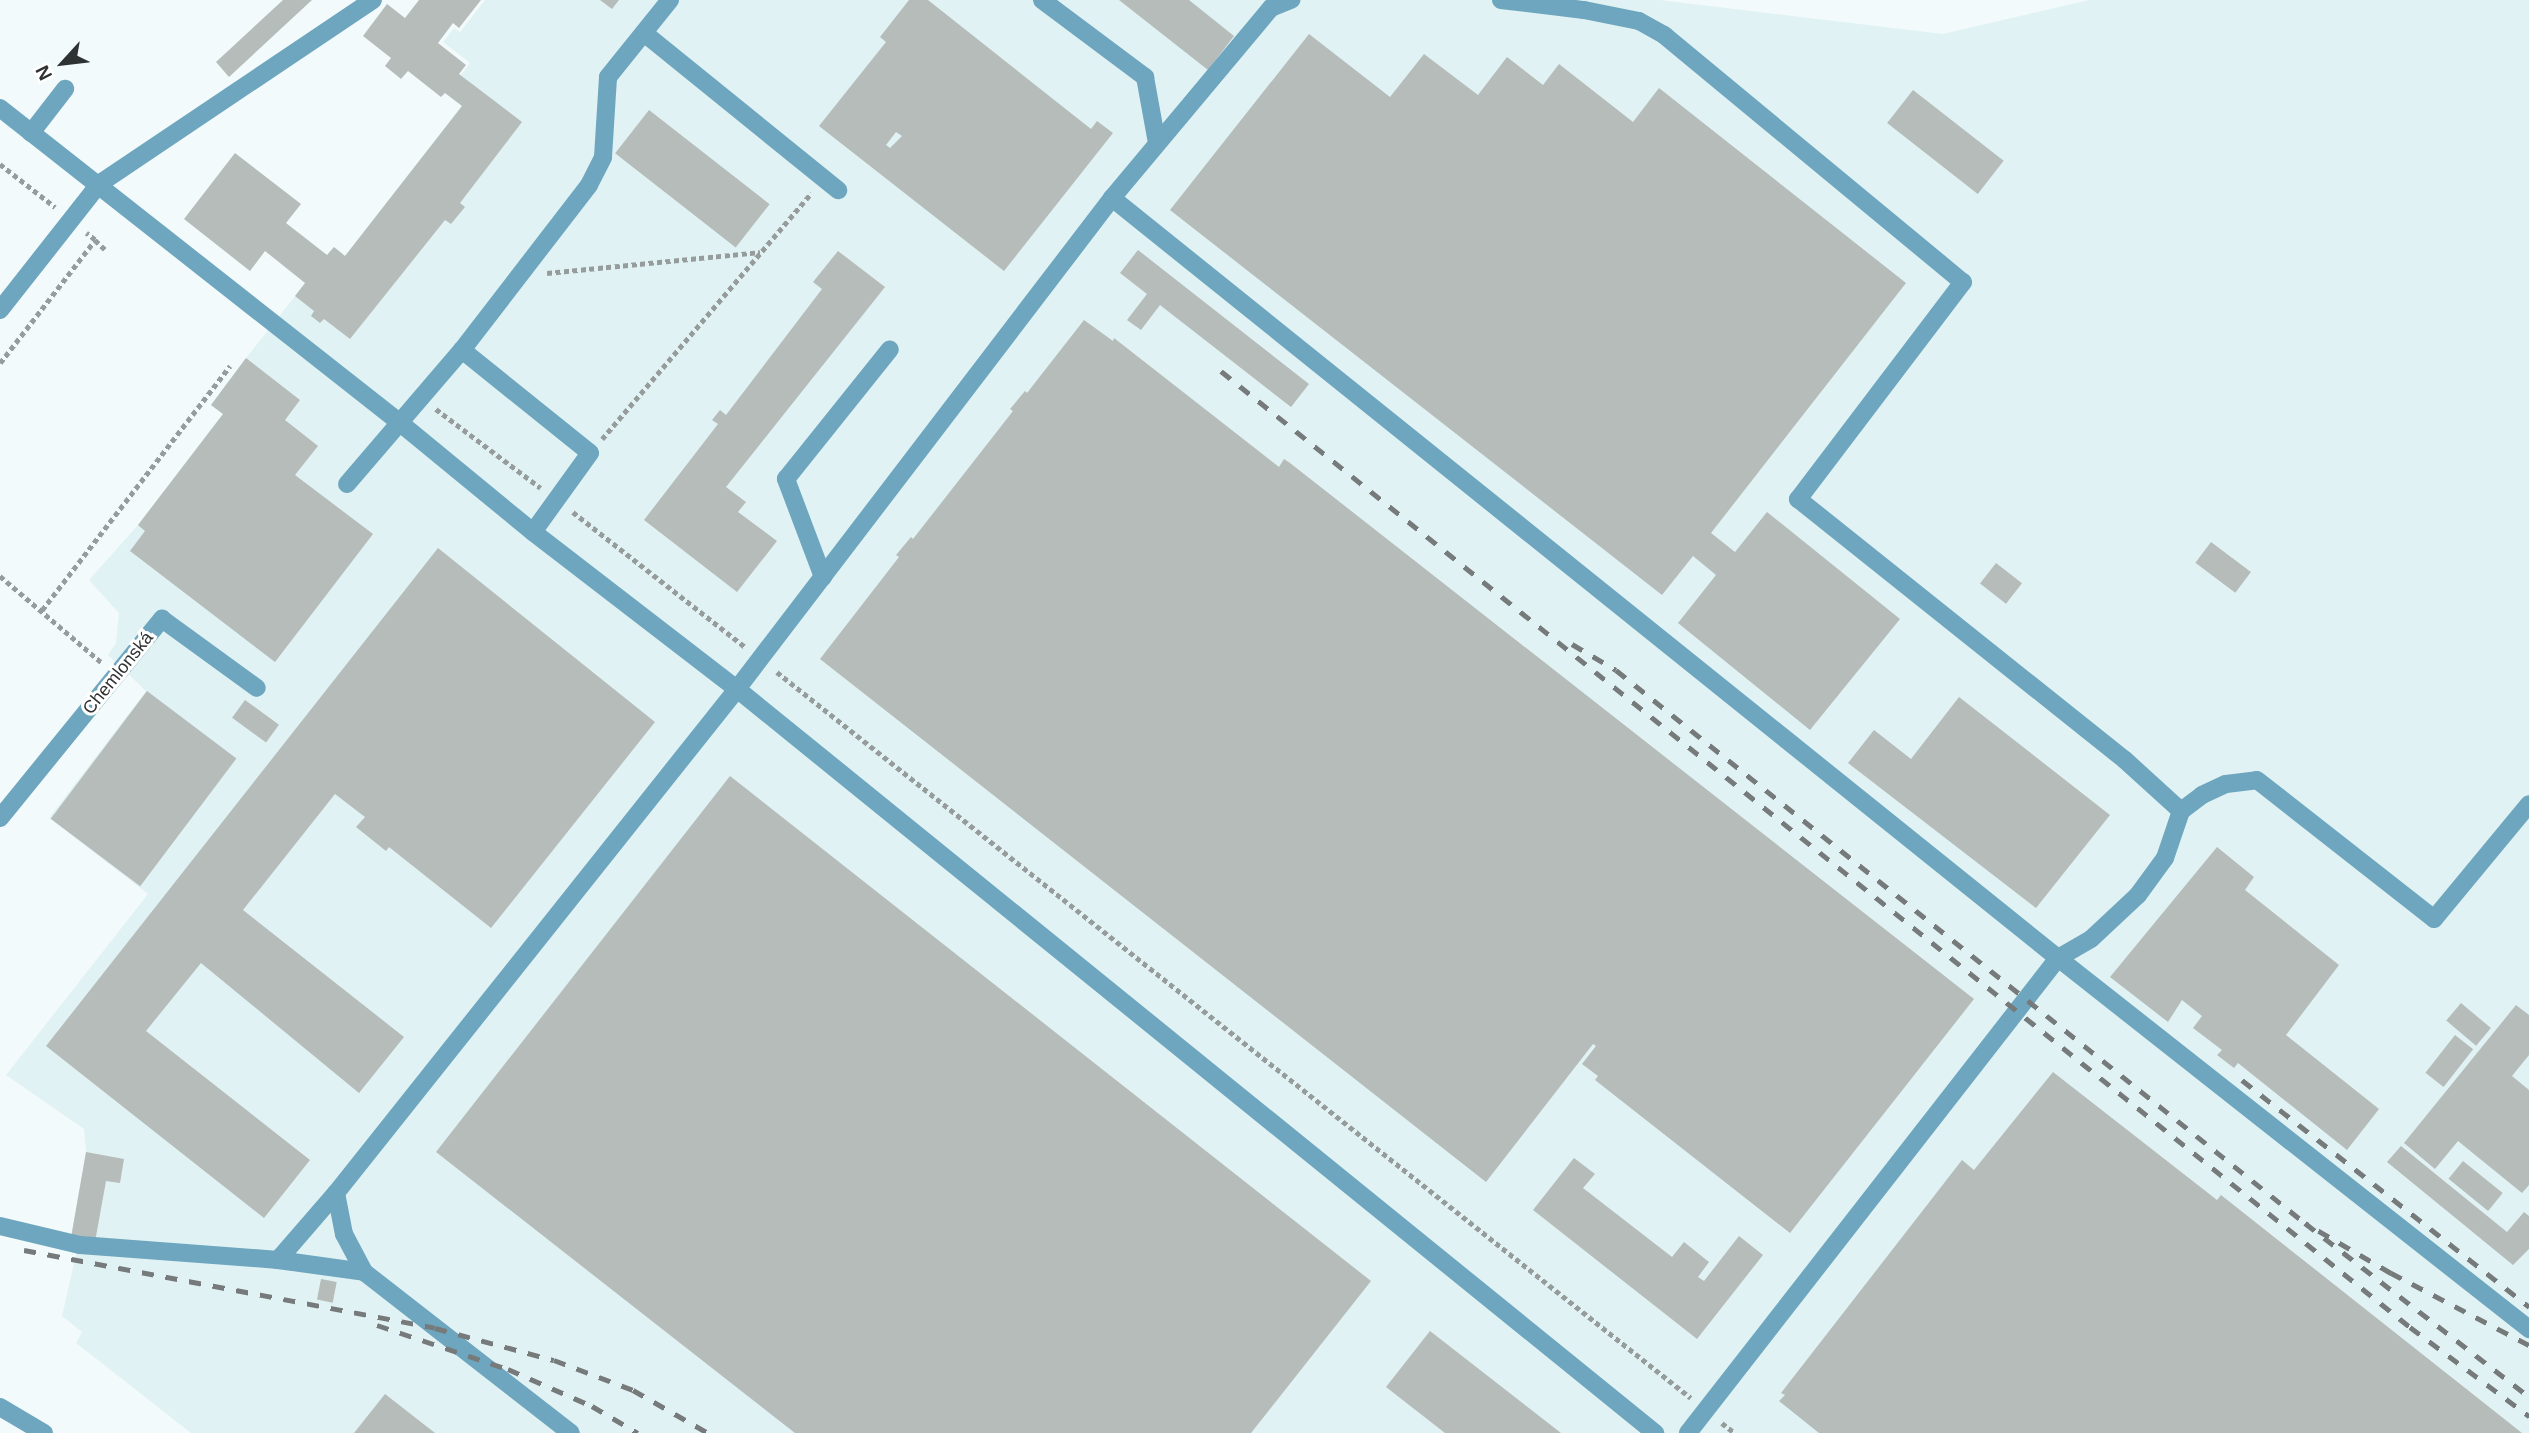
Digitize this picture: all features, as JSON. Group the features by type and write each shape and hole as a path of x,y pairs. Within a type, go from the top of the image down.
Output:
{"street":[{"path":"0,310 99,184 373,0"},
{"path":"347,484 462,351 589,184 603,157 608,77 670,0"},
{"path":"1042,0 1144,78 1157,143"},
{"path":"278,1260 336,1193 737,689 1112,198 1271,8 1291,0"},
{"path":"1501,0 1584,10 1639,21 1664,35 1963,282 1798,499 2125,760 2181,811"},
{"path":"644,33 838,190"},
{"path":"31,132 65,89"},
{"path":"0,108 400,422 533,532 737,689 1655,1433"},
{"path":"1112,198 2058,957 2529,1329"},
{"path":"823,577 786,479 890,349"},
{"path":"462,351 590,453 533,532"},
{"name":"Chemlonská","path":"0,818 162,619 257,688"},
{"path":"1688,1433 2058,957 2091,939 2138,895 2165,858 2181,811 2202,794 2226,784 2257,780 2434,919 2529,804"},
{"path":"336,1193 344,1234 364,1272 571,1433"},
{"path":"0,1226 80,1245 278,1260 364,1272"},
{"path":"0,1407 44,1433"}],"path":[{"path":"590,453 824,178"},
{"path":"95,240 107,250"},
{"path":"519,275 760,252"},
{"path":"42,610 230,366"},
{"path":"422,398 760,659 1735,1433"},
{"path":"0,576 116,676"}],"shaded area":[{"path":"485,0 1660,0 1943,34 2089,0 2529,0 2529,1433 191,1433 76,1343 82,1332 62,1316 77,1250 69,1249 86,1152 84,1129 6,1075 148,894 49,818 146,691 108,655 116,643 119,613 89,580 138,525 223,414 211,405 246,358 334,247 345,256 476,88 461,75 470,63 443,42 454,28 460,32"}],"building":[{"path":"283,0 312,0 229,77 216,62"},
{"path":"419,0 481,0 459,28 453,23 438,43 466,65 459,74 522,122 460,203 465,207 451,224 445,220 350,339 324,319 320,323 311,316 314,311 295,296 305,283 265,251 250,271 184,219 235,153 301,204 286,223 327,255 334,247 345,256 462,106 445,93 441,97 408,71 401,79 385,66 391,58 363,36 387,4 405,18"},
{"path":"600,0 619,0 612,9"},
{"path":"909,0 928,0 1091,129 1097,121 1113,133 1004,271 819,126 886,42 880,37","holes":["896,132 902,136 890,148 886,145"]},
{"path":"1119,0 1189,0 1234,36 1208,70"},
{"path":"1309,34 1390,97 1424,54 1478,95 1507,57 1543,85 1559,64 1633,122 1659,88 1906,283 1711,533 1735,552 1767,512 1900,619 1810,730 1678,623 1716,575 1693,556 1662,595 1170,210"},
{"path":"1913,90 2004,161 1978,194 1887,123"},
{"path":"649,110 770,204 736,248 615,153"},
{"path":"1138,250 1309,384 1291,407 1160,305 1141,330 1127,320 1147,294 1120,273"},
{"path":"838,251 885,287 726,487 746,502 738,512 777,541 737,592 644,520 718,424 712,420 720,410 726,415 822,289 813,282"},
{"path":"1084,320 1113,341 1114,338 1279,467 1284,459 1290,463 1974,999 1790,1233 1595,1080 1598,1076 1582,1064 1596,1046 1593,1044 1486,1182 820,659 899,557 896,555 911,537 913,539 1013,411 1010,409 1025,391 1027,393"},
{"path":"246,358 300,400 285,420 318,446 295,475 373,534 275,662 130,551 145,531 138,525 223,414 211,405"},
{"path":"2211,542 2251,572 2235,593 2195,563"},
{"path":"438,548 655,722 491,928 389,847 386,851 356,827 365,817 335,794 243,910 404,1037 359,1093 201,963 146,1031 310,1160 264,1218 46,1046"},
{"path":"1996,563 2022,583 2006,604 1980,583"},
{"path":"147,691 236,758 140,886 51,819"},
{"path":"1959,697 2110,815 2036,908 1848,763 1874,730 1911,759"},
{"path":"245,700 279,725 266,742 232,718"},
{"path":"730,776 1371,1281 1251,1433 795,1433 436,1152"},
{"path":"2217,847 2254,877 2245,890 2339,965 2286,1035 2379,1109 2347,1150 2238,1063 2234,1068 2217,1055 2222,1050 2193,1028 2202,1016 2182,1000 2168,1022 2110,977"},
{"path":"2461,1003 2491,1028 2476,1046 2446,1021"},
{"path":"2516,1005 2529,1015 2529,1055 2512,1076 2529,1090 2529,1185 2522,1193 2458,1141 2435,1169 2404,1143"},
{"path":"2455,1035 2473,1049 2444,1087 2425,1073"},
{"path":"2053,1072 2217,1200 2221,1195 2522,1433 1819,1433 1779,1401 1785,1395 1781,1393 1962,1160 1974,1170"},
{"path":"2401,1146 2507,1232 2524,1212 2529,1216 2529,1249 2513,1265 2387,1162"},
{"path":"86,1152 124,1159 120,1183 106,1181 93,1253 69,1249"},
{"path":"1574,1158 1595,1174 1583,1188 1672,1257 1684,1242 1709,1262 1698,1277 1704,1281 1739,1236 1763,1255 1697,1339 1533,1210"},
{"path":"2463,1161 2503,1193 2488,1211 2449,1179"},
{"path":"321,1279 337,1282 333,1303 317,1300"},
{"path":"1430,1331 1561,1433 1445,1433 1386,1387"},
{"path":"385,1394 435,1433 354,1433"}],"railway":[{"path":"1221,371 2410,1327 2529,1416"},
{"path":"1572,644 1616,670 2305,1223"},
{"path":"2242,1080 2529,1307"},
{"path":"2529,1345 2391,1273 2305,1223 2529,1397"},
{"path":"24,1250 435,1328 554,1360 633,1390 708,1433"},
{"path":"377,1325 508,1369 592,1406 638,1433"}]}
